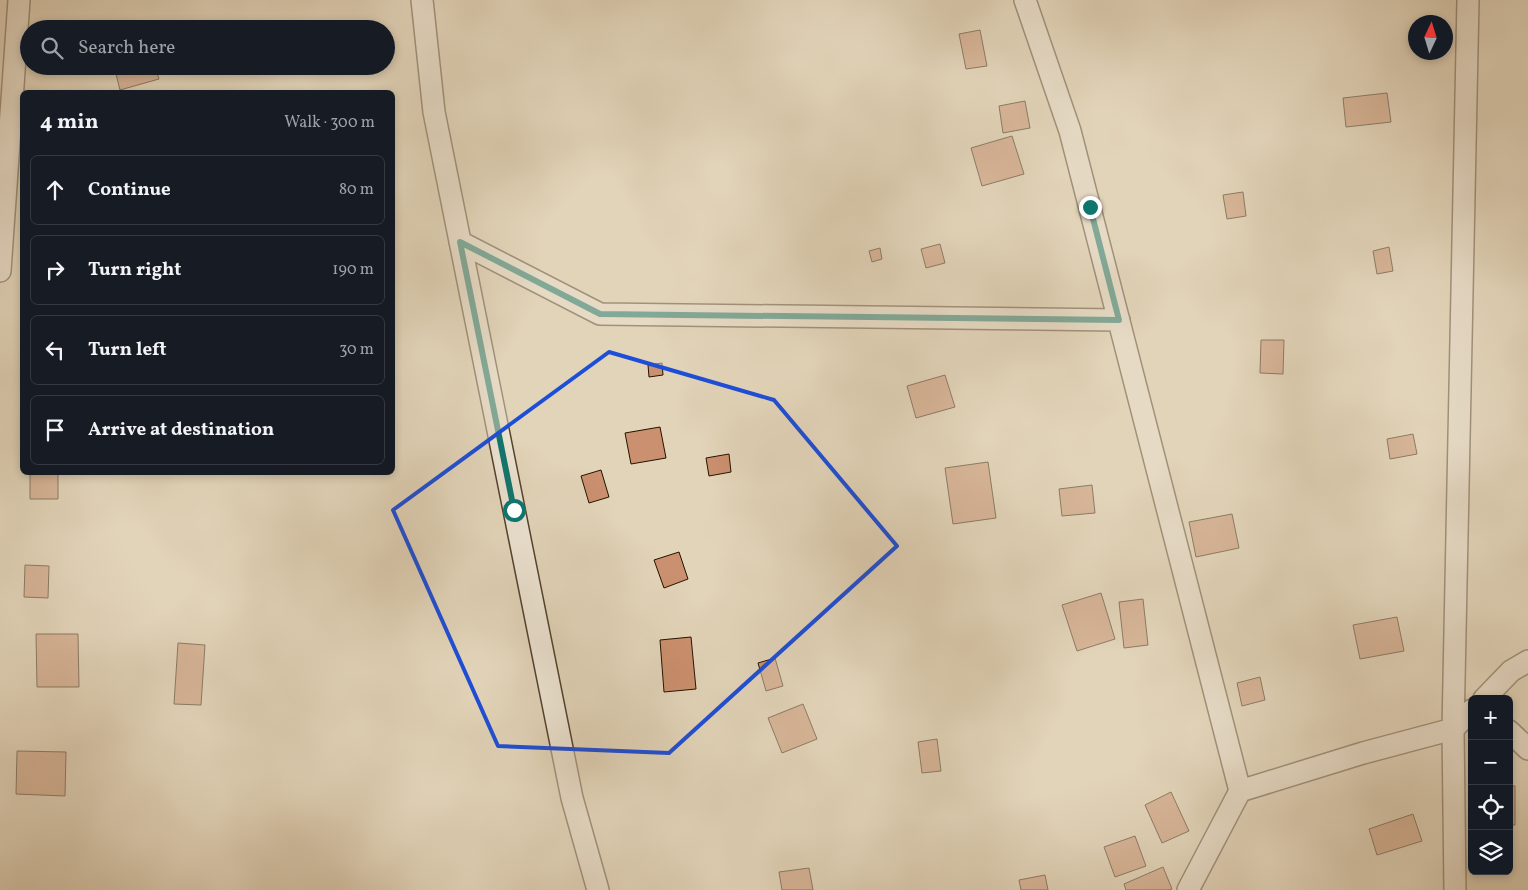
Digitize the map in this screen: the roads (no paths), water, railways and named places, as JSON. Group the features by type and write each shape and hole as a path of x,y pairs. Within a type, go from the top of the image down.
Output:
{"street":[{"path":"0,271 19,0"},
{"path":"422,0 434,112 572,798 598,890"},
{"path":"1026,0 1070,131 1240,791 1188,890"},
{"path":"1455,890 1453,729 1468,0"},
{"path":"460,242 600,314 1119,320"},
{"path":"1488,695 1511,671 1528,661"},
{"path":"1240,791 1362,753 1453,729 1468,714"},
{"path":"1513,735 1528,749"}]}
